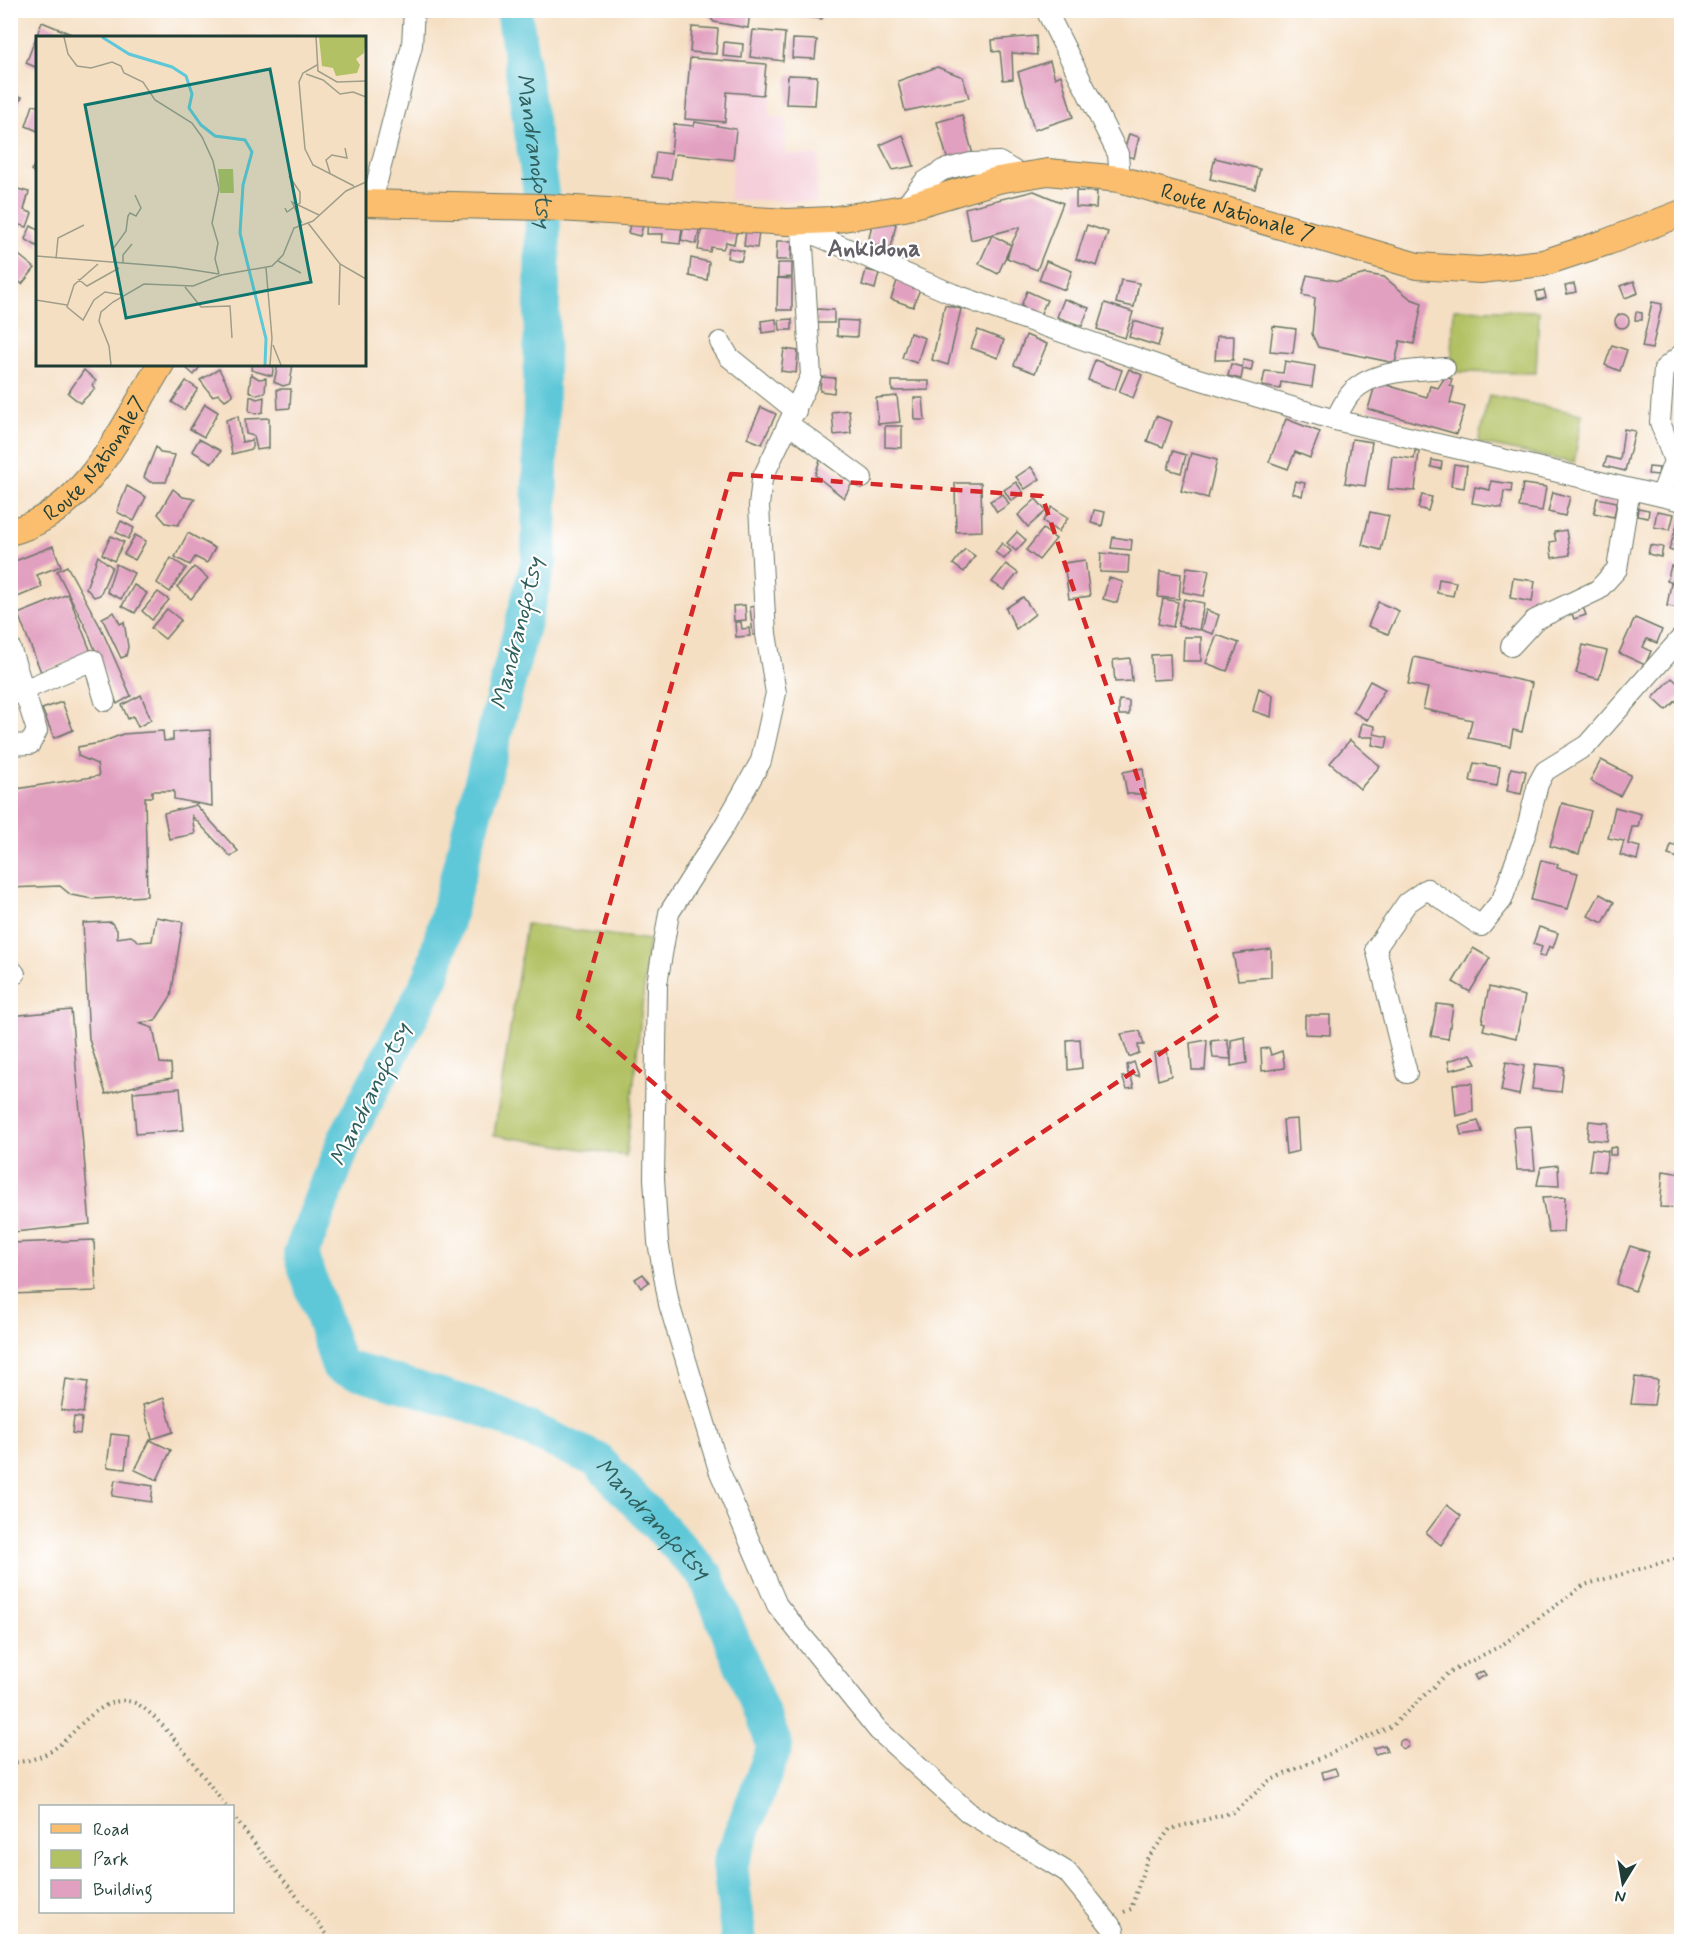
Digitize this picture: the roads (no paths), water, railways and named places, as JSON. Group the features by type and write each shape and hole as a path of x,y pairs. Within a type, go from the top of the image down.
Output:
{"main road":[{"name":"Route Nationale 7","path":"795,226 904,208 998,180 1048,172 1120,179 1417,266 1480,270 1543,263 1607,243 1680,215"},
{"path":"368,202 636,212 795,226"},
{"name":"Route Nationale7","path":"10,532 24,529 58,510 92,477 160,366"}],"street":[{"path":"368,202 412,45 414,10"},
{"path":"1046,10 1118,154 1120,179"},
{"path":"1116,1941 1114,1930 1067,1872 969,1813 878,1730 777,1605 719,1470 669,1304 658,1242 654,1178 657,984 669,913 723,828 761,761 776,693 766,634 759,506 762,479 811,376 795,226 953,294 1185,375 1335,420 1682,501"},
{"path":"720,342 729,357 861,478"},
{"path":"1661,496 1678,461 1660,422 1664,369 1682,354"},
{"path":"1335,420 1352,393 1364,383 1395,373 1445,368"},
{"path":"1511,646 1535,620 1598,590 1617,569 1630,489"},
{"path":"1407,1073 1376,948 1407,903 1427,889 1481,926 1502,900 1526,832 1538,784 1545,771 1587,745 1682,637"},
{"path":"10,647 17,692 37,731 30,744 10,745"},
{"path":"17,692 93,660 105,701"}],"waterway":[{"name":"Mandranofotsy","path":"514,10 543,207 539,560 432,976 345,1140 301,1254 339,1366 485,1409 597,1460 706,1576 775,1746 730,1864 739,1942"}],"district":[{"name":"Ankidona","path":"874,249"}]}
